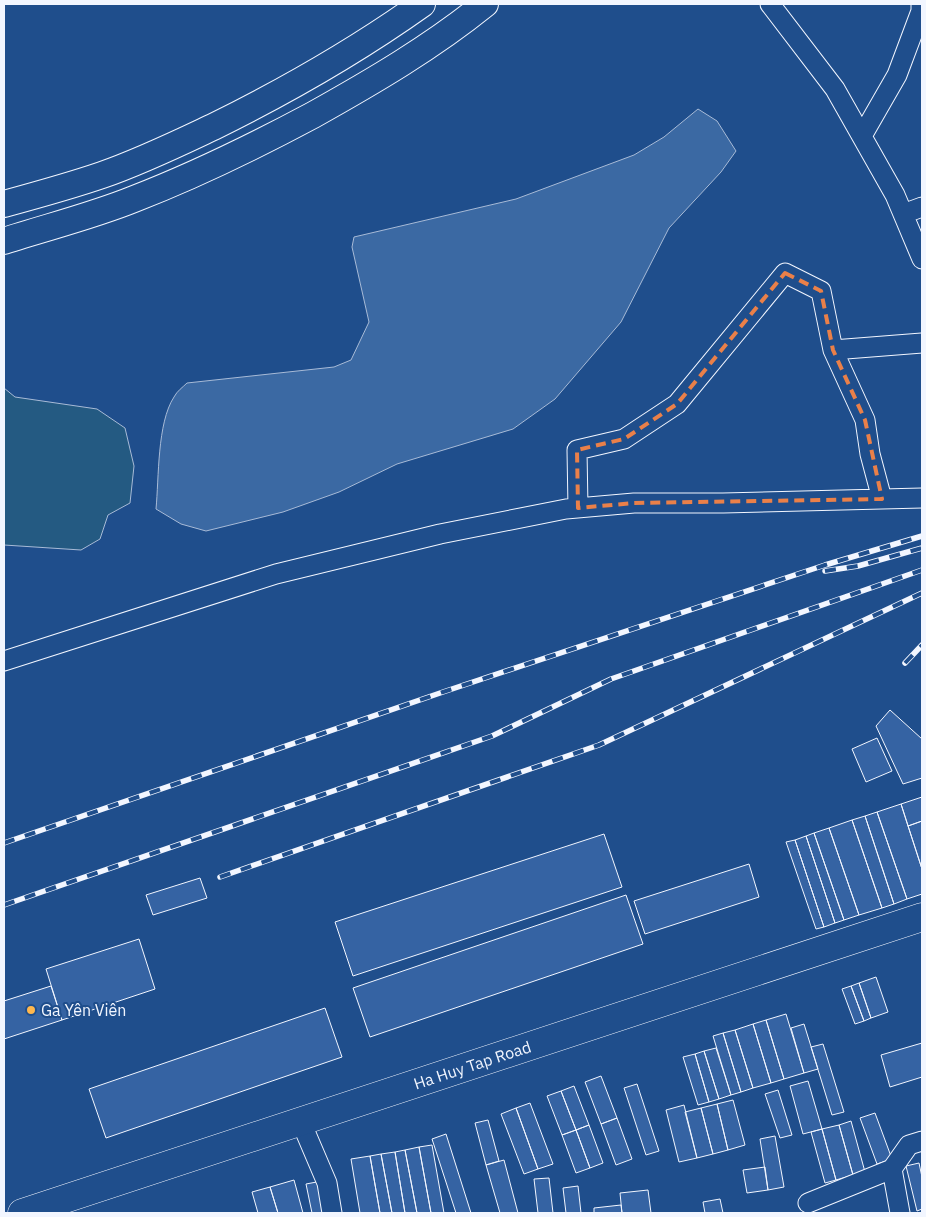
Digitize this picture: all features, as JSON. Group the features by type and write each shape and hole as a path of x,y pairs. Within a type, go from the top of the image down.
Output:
{"main road":[{"name":"Ha Huy Tap Road","path":"22,1213 922,918"}],"street":[{"path":"4,204 103,175 178,144 248,110 316,72 382,32 422,4"},
{"path":"4,241 133,200 207,169 337,102 402,63 485,4"},
{"path":"770,4 835,89 895,195 922,259"},
{"path":"862,136 898,75 921,11 921,4"},
{"path":"382,32 402,63"},
{"path":"903,214 922,207"},
{"path":"578,508 576,450 624,439 677,404 785,273 821,291 833,350 865,420 870,454 882,499"},
{"path":"833,350 922,342"},
{"path":"4,661 276,574 440,534 566,509 634,503 723,503 922,498"},
{"path":"301,1122 327,1183 332,1213"},
{"path":"808,1203 892,1169 910,1145 922,1141"},
{"path":"892,1169 900,1213"}],"highlighted area":[{"path":"785,273 821,291 833,350 865,420 882,499 634,503 578,508 577,450 624,439 677,404"}],"shaded area":[{"path":"698,109 717,121 736,151 721,172 669,228 621,322 555,399 513,429 397,464 339,492 283,512 206,531 181,524 156,509 164,421 175,395 187,383 334,367 351,360 369,322 352,247 354,237 516,199 634,155 664,137"},
{"path":"4,388 15,397 97,409 125,428 134,466 130,503 108,515 100,539 81,550 4,545"}],"building":[{"path":"890,710 922,739 922,778 903,784 876,726"},
{"path":"877,738 892,771 866,782 852,749"},
{"path":"922,797 922,821 908,826 901,804"},
{"path":"901,804 922,869 922,894 907,899 877,812"},
{"path":"877,812 907,899 894,904 865,816"},
{"path":"865,816 894,904 882,908 852,820"},
{"path":"852,820 882,908 859,915 829,828"},
{"path":"922,821 922,869 908,826"},
{"path":"829,828 859,915 844,920 814,833"},
{"path":"814,833 844,920 835,923 806,836"},
{"path":"604,834 622,887 353,976 335,922"},
{"path":"806,836 835,923 824,927 795,840"},
{"path":"795,840 824,927 816,929 786,842"},
{"path":"749,864 759,897 645,934 634,901"},
{"path":"200,878 207,898 153,915 146,895"},
{"path":"626,895 643,944 370,1037 353,988"},
{"path":"139,939 155,989 62,1020 46,969"},
{"path":"876,977 888,1012 871,1018 859,983"},
{"path":"859,983 871,1018 864,1021 851,986"},
{"name":"Ga Yên Viên","path":"51,986 62,1020 4,1039 4,1001"},
{"path":"851,986 864,1021 855,1024 842,989"},
{"path":"325,1008 342,1057 106,1138 89,1089"},
{"path":"786,1014 804,1073 784,1079 766,1020"},
{"path":"766,1020 784,1079 771,1083 753,1024"},
{"path":"753,1024 771,1083 753,1088 735,1030"},
{"path":"804,1024 818,1069 804,1073 791,1028"},
{"path":"735,1030 753,1088 741,1092 723,1033"},
{"path":"723,1033 741,1092 731,1095 713,1036"},
{"path":"922,1043 922,1077 890,1087 881,1055"},
{"path":"823,1044 844,1112 832,1115 811,1047"},
{"path":"716,1048 731,1095 719,1099 704,1051"},
{"path":"704,1051 719,1099 709,1102 695,1054"},
{"path":"695,1054 709,1102 698,1105 683,1057"},
{"path":"601,1076 617,1118 601,1124 585,1082"},
{"path":"808,1081 822,1129 803,1134 790,1086"},
{"path":"637,1084 659,1151 646,1155 624,1088"},
{"path":"574,1086 589,1125 576,1130 561,1091"},
{"path":"778,1090 792,1135 780,1138 765,1094"},
{"path":"561,1091 576,1130 562,1135 547,1096"},
{"path":"733,1100 745,1145 728,1150 717,1104"},
{"path":"530,1103 553,1164 538,1169 516,1108"},
{"path":"717,1104 728,1150 713,1154 701,1108"},
{"path":"684,1105 697,1158 679,1162 666,1110"},
{"path":"516,1108 538,1169 524,1174 501,1114"},
{"path":"701,1108 713,1154 697,1158 685,1112"},
{"path":"875,1113 892,1159 877,1164 860,1118"},
{"path":"617,1118 632,1159 616,1165 601,1124"},
{"path":"488,1120 499,1161 486,1165 475,1123"},
{"path":"851,1121 865,1172 853,1175 839,1125"},
{"path":"589,1125 603,1163 590,1168 576,1130"},
{"path":"839,1125 853,1175 836,1180 822,1129"},
{"path":"822,1129 836,1180 825,1183 811,1132"},
{"path":"576,1130 590,1168 576,1173 562,1135"},
{"path":"446,1134 471,1213 456,1213 432,1139"},
{"path":"775,1136 784,1187 768,1190 760,1139"},
{"path":"432,1145 444,1213 431,1213 419,1147"},
{"path":"419,1147 431,1213 417,1213 405,1150"},
{"path":"405,1150 417,1213 405,1213 395,1152"},
{"path":"395,1152 405,1213 392,1213 381,1154"},
{"path":"381,1154 392,1213 380,1213 370,1156"},
{"path":"370,1156 380,1213 360,1213 351,1159"},
{"path":"504,1160 518,1213 500,1213 486,1165"},
{"path":"919,1163 922,1177 922,1209 917,1211 906,1166"},
{"path":"765,1167 768,1190 747,1193 743,1170"},
{"path":"549,1178 553,1213 538,1213 534,1179"},
{"path":"294,1180 303,1213 278,1213 270,1187"},
{"path":"322,1181 329,1213 312,1213 306,1184"},
{"path":"578,1186 581,1213 566,1213 563,1188"},
{"path":"270,1187 278,1213 258,1213 252,1192"},
{"path":"648,1190 651,1213 622,1213 620,1193"},
{"path":"720,1199 723,1213 705,1213 703,1202"},
{"path":"621,1205 622,1213 594,1213 594,1208"}],"railway":[{"path":"4,843 443,692 825,565 922,536"},
{"path":"825,571 858,566 922,548"},
{"path":"4,905 492,736 611,679 922,570"},
{"path":"220,877 599,745 922,593"},
{"path":"905,663 922,645"}],"place":[{"name":"Ga Yên Viên","path":"31,1010"}]}
